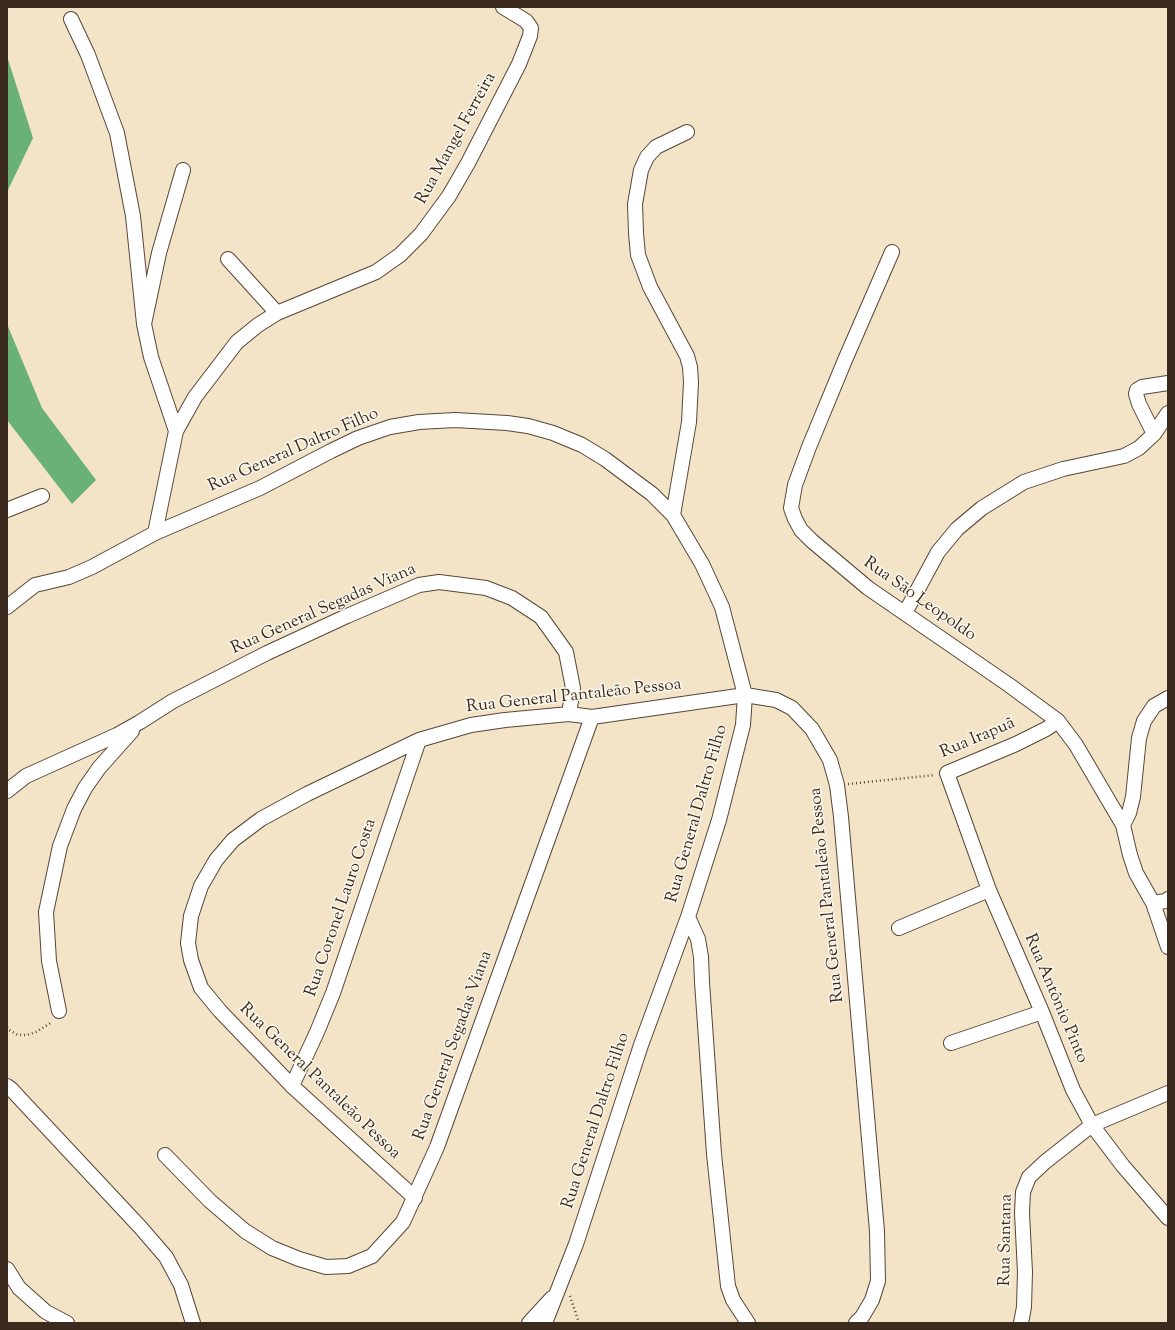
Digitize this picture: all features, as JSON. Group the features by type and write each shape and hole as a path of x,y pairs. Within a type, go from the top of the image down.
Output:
{"street":[{"name":"Rua Mangel Ferreira","path":"155,533 176,431 195,397 237,342 258,325 277,313 376,272 400,255 421,234 445,202 468,163 519,64 530,36 530,28 526,21 503,7"},
{"path":"71,19 88,55 117,133 133,216 144,324 151,357 176,431"},
{"path":"673,515 689,422 691,382 690,367 687,356 650,287 638,255 635,204 641,170 647,157 656,146 687,132"},
{"path":"144,324 159,253 183,170"},
{"name":"Rua São Leopoldo","path":"892,252 809,447 795,485 791,508 801,530 868,588 1058,721 1076,744 1123,825 1136,873 1164,901 1168,947"},
{"path":"228,259 277,313"},
{"path":"1154,434 1139,404 1136,394 1137,390 1142,387 1168,383"},
{"path":"905,613 938,552 958,529 982,508 1024,482 1063,469 1124,456 1139,448 1154,434 1168,413"},
{"name":"Rua General Daltro Filho","path":"7,607 35,585 70,577 155,533 260,488 358,438 390,426 419,422 455,420 507,423 528,426 582,445 605,459 652,494 673,515 702,564 722,607 745,695 743,725 719,820 688,917 641,1044 576,1244 545,1323"},
{"path":"7,510 42,496"},
{"name":"Rua General Segadas Viana","path":"7,791 26,776 117,735 173,701 267,653 419,585 439,582 486,588 512,598 541,617 566,652 573,688 569,714"},
{"name":"Rua General Pantaleão Pessoa","path":"415,1198 292,1086 220,1011 201,988 191,960 188,943 191,916 201,886 216,860 233,840 261,819 307,794 419,740 471,724 569,714 592,717 745,695 776,700 792,708 812,729 830,760 841,817 877,1230 878,1281 872,1300 862,1317 856,1323"},
{"path":"1123,825 1129,813 1133,797 1139,738 1144,721 1154,706 1168,698"},
{"name":"Rua General Segadas Viana","path":"165,1155 210,1202 245,1231 272,1248 299,1259 326,1266 348,1266 372,1256 403,1222 437,1147 592,717"},
{"name":"Rua Irapuã","path":"947,773 1016,744 1046,729 1058,721"},
{"name":"Rua General Segadas Viana","path":"59,1011 49,961 46,912 60,846 74,809 85,788 98,768 140,722"},
{"name":"Rua Coronel Lauro Costa","path":"292,1086 333,993 419,740"},
{"name":"Rua Antônio Pinto","path":"947,773 989,890 1042,1012 1073,1090 1092,1125 1123,1166 1168,1218"},
{"path":"899,928 989,890"},
{"path":"688,917 698,939 701,957 714,1154 728,1286 733,1300 748,1323"},
{"path":"950,1043 1042,1012"},
{"path":"7,1086 166,1257 181,1285 193,1323"},
{"name":"Rua Santana","path":"1021,1323 1024,1307 1025,1272 1022,1213 1023,1192 1029,1177 1045,1162 1092,1125 1168,1093"},
{"path":"7,1269 19,1288 46,1312 67,1323"},
{"path":"529,1323 557,1293"}],"path":[{"name":"Rua Irapuã","path":"836,785 947,773"},
{"path":"7,1027 9,1030 18,1035 27,1035 36,1032 53,1022 59,1011"},
{"path":"564,1277 579,1323"}],"green space":[{"path":"7,56 33,138 7,192"},
{"path":"7,324 42,408 96,480 72,504 7,420"}]}
